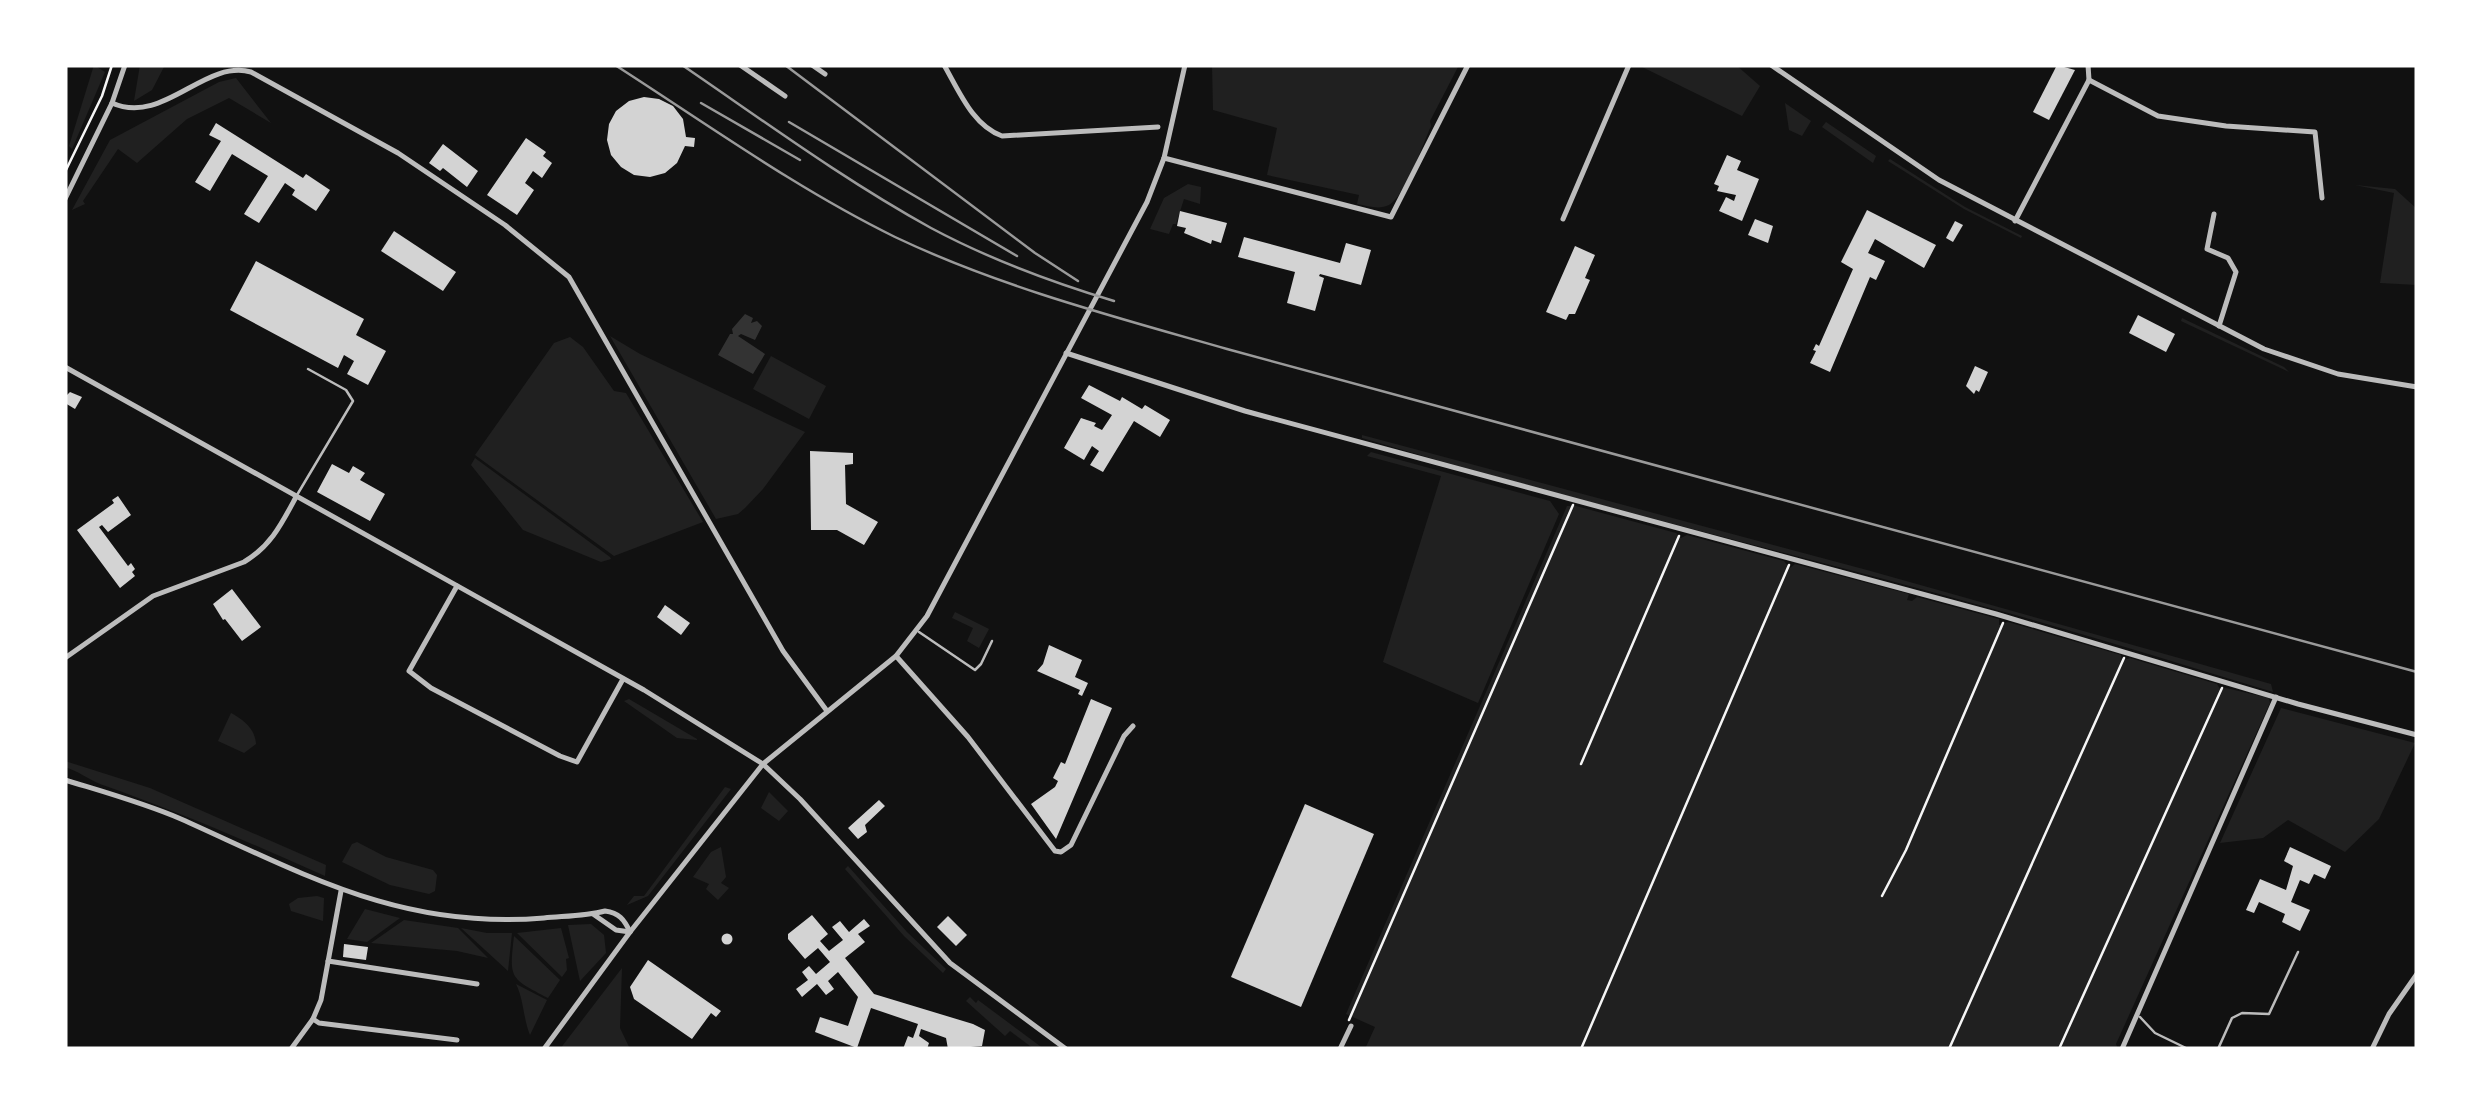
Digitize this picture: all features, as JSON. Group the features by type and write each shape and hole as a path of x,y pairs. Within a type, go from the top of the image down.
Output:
{"street":[{"path":"65,199 112,103 125,65"},
{"path":"740,65 785,96"},
{"path":"812,65 825,74"},
{"path":"944,65 978,121 988,131 1002,136 1158,128"},
{"path":"544,1049 630,932 763,764 896,656 918,631 1147,202 1164,158 1185,65"},
{"path":"1164,158 1391,217 1468,65"},
{"path":"1562,219 1629,65"},
{"path":"1770,65 1939,180 2220,326 2308,366 2417,387"},
{"path":"2015,221 2089,80 2088,65"},
{"path":"112,103 128,109 143,108 224,73 251,72 398,154 504,225 559,268 570,278 598,323 636,399 782,651 826,711"},
{"path":"2089,80 2158,116 2315,132 2322,198"},
{"path":"2214,214 2207,249 2228,258 2236,272 2220,326"},
{"path":"1066,352 1245,411 2006,617 2417,736"},
{"path":"65,368 623,679 763,764 950,963 1066,1049"},
{"path":"65,658 153,596 258,554 270,542 296,497"},
{"path":"457,586 409,672 431,688 576,762 623,679"},
{"path":"896,656 968,737 1056,851 1071,845 1124,736 1133,726"},
{"path":"2122,1049 2276,697"},
{"path":"65,780 178,818 341,891 419,912 475,919 616,912 630,932"},
{"path":"291,1049 313,1019 321,1000 341,891"},
{"path":"593,914 616,930 630,932"},
{"path":"328,962 478,984"},
{"path":"2372,1049 2388,1014 2417,974"},
{"path":"313,1019 319,1023 457,1040"},
{"path":"1340,1049 1352,1026"}],"lane":[{"path":"296,497 353,401 346,390 308,369"},
{"path":"918,631 974,670 992,641"},
{"path":"2218,1049 2232,1018 2242,1013 2269,1014 2298,952"},
{"path":"2138,1015 2155,1033 2188,1049"}],"path":[{"path":"65,172 102,96 112,65"},
{"path":"1352,1026 1348,1018 1575,501"},
{"path":"1581,764 1681,530"},
{"path":"1581,1049 1792,558"},
{"path":"1882,896 1906,850 2006,617"},
{"path":"1949,1049 2126,652"},
{"path":"2059,1049 2225,682"}],"shaded area":[{"path":"94,65 105,72 72,149 69,146"},
{"path":"140,65 165,65 152,90 134,101"},
{"path":"1212,65 1459,65 1401,191 1389,205 1377,207 1357,204 1359,195 1267,175 1277,128 1213,110"},
{"path":"1638,65 1736,65 1760,86 1742,116"},
{"path":"236,78 271,123 229,98 187,119 137,163 118,149 83,201 85,204 72,210 110,140 219,82"},
{"path":"1785,103 1811,121 1802,136 1789,130"},
{"path":"1826,122 1876,156 1873,163 1822,127"},
{"path":"1890,159 1965,207 2021,238 1964,209"},
{"path":"1188,184 1201,187 1200,204 1184,199 1169,234 1150,229 1164,198"},
{"path":"2355,185 2395,189 2417,209 2417,285 2380,283 2394,193"},
{"path":"745,314 753,318 751,323 757,321 762,326 755,340 738,336 765,354 753,374 718,355"},
{"path":"2182,318 2284,367 2289,372 2181,321"},
{"path":"610,336 805,432 763,489 738,514 716,519"},
{"path":"570,337 583,347 614,391 626,393 703,522 614,556 475,455 554,343"},
{"path":"771,356 826,386 809,419 753,389"},
{"path":"1362,435 1867,570 2271,684 2273,692 2031,620 1520,483"},
{"path":"1371,452 1550,501 1559,514 1478,703 1383,662 1441,476 1367,456"},
{"path":"475,458 611,559 601,562 523,530 471,465"},
{"path":"1567,506 1676,533 1681,538 1687,535 1784,561 1790,568 1795,564 1909,594 1907,600 1917,597 1999,619 1999,625 2008,622 2121,655 2122,661 2130,658 2217,684 2220,689 2269,698 2116,1044 2118,1049 1365,1049 1375,1027 1346,1014"},
{"path":"955,612 989,629 979,648 967,641 973,628 952,618"},
{"path":"629,699 697,740 677,738 624,701"},
{"path":"2281,708 2415,743 2379,819 2345,852 2288,820 2263,838 2220,843"},
{"path":"231,713 254,734 256,744 244,753 218,741"},
{"path":"65,761 150,788 326,865 325,876 100,784 65,767"},
{"path":"725,787 731,789 648,896 627,905 634,896 644,896"},
{"path":"769,792 788,811 779,821 761,808"},
{"path":"357,842 386,857 433,870 437,875 435,891 429,894 390,885 342,862"},
{"path":"721,847 726,877 721,883 729,888 718,900 706,889 709,884 693,877 711,852"},
{"path":"848,866 946,969 943,973 904,936 845,869"},
{"path":"298,898 324,898 323,921 291,911 289,904"},
{"path":"365,909 400,918 367,942 347,939"},
{"path":"404,920 458,928 488,958 457,951 371,943"},
{"path":"591,924 604,935 606,953 580,981 568,925"},
{"path":"461,928 512,933 508,971"},
{"path":"561,928 569,958 562,977 517,933"},
{"path":"514,936 560,980 548,998 515,976"},
{"path":"622,968 620,1028 630,1049 560,1049"},
{"path":"516,984 547,1000 530,1035 521,996"},
{"path":"970,997 1044,1049 1034,1049 1010,1031 1005,1036 966,1001"}],"building":[{"path":"2057,65 2075,70 2049,120 2033,112"},
{"path":"644,97 673,106 683,119 686,137 695,138 694,147 685,146 677,163 665,173 650,177 634,175 621,167 611,155 607,140 616,111 629,101"},
{"path":"216,123 303,178 306,174 330,190 316,211 292,195 295,190 285,183 259,223 244,214 268,176 232,154 210,191 195,182 221,141 209,135"},
{"path":"526,138 546,152 543,156 552,163 542,178 533,171 525,183 534,190 517,215 487,195"},
{"path":"443,144 478,171 467,187 443,168 440,171 429,163"},
{"path":"1727,155 1741,161 1737,170 1759,179 1742,221 1719,211 1726,197 1734,201 1736,195 1717,191 1719,186 1714,184"},
{"path":"1867,210 1936,245 1924,268 1875,239 1868,253 1885,261 1876,280 1870,277 1830,372 1810,363 1853,269 1841,262"},
{"path":"1180,211 1227,223 1221,243 1212,240 1211,244 1184,233 1186,228 1177,226"},
{"path":"1755,219 1773,226 1768,243 1748,235"},
{"path":"1955,221 1963,225 1953,242 1946,238"},
{"path":"394,231 456,272 443,291 381,251"},
{"path":"1244,237 1340,263 1346,243 1371,250 1361,285 1320,274 1324,278 1315,311 1287,303 1295,272 1238,257"},
{"path":"1575,246 1595,255 1585,278 1590,280 1575,314 1569,314 1566,320 1546,312"},
{"path":"256,261 364,319 356,335 386,351 368,385 347,374 354,361 344,355 338,368 230,310"},
{"path":"2138,315 2175,334 2166,352 2129,333"},
{"path":"1975,366 1988,372 1979,392 1974,394 1966,386"},
{"path":"1089,385 1142,409 1145,405 1170,420 1160,437 1134,421 1103,472 1090,465 1099,451 1092,446 1084,460 1064,448 1081,418 1096,423 1094,426 1102,430 1112,415 1081,398"},
{"path":"70,392 82,397 75,409 65,403"},
{"path":"810,451 853,453 853,464 845,465 846,504 878,522 864,545 837,530 811,530"},
{"path":"332,464 349,473 353,466 365,473 360,480 385,494 370,521 317,492"},
{"path":"118,496 131,515 108,532 102,525 99,527 128,566 131,563 135,569 135,576 120,588 77,530"},
{"path":"232,589 261,627 242,641 213,604"},
{"path":"665,605 690,623 681,635 657,617"},
{"path":"1049,645 1082,660 1075,677 1088,683 1082,696 1078,694 1080,690 1037,671"},
{"path":"1091,699 1112,708 1056,839 1031,804 1055,787 1058,781 1053,778 1061,762 1065,764"},
{"path":"879,800 885,806 865,825 867,832 858,839 848,828"},
{"path":"1305,804 1374,834 1301,1007 1231,977"},
{"path":"2290,847 2331,866 2325,879 2314,874 2309,884 2300,880 2291,902 2310,910 2300,931 2282,922 2285,914 2259,902 2254,913 2246,910 2260,879 2286,890 2293,866 2284,861"},
{"path":"812,915 828,934 820,941 829,951 843,940 832,927 840,921 849,932 864,919 870,926 858,934 865,942 845,958 874,994 973,1024 985,1030 982,1046 948,1049 946,1038 921,1029 919,1036 929,1043 927,1049 903,1049 918,1024 871,1008 857,1048 815,1032 820,1017 848,1026 858,997 838,972 828,981 834,989 826,995 817,984 802,997 796,989 808,980 802,972 809,966 816,974 830,962 818,948 805,959 788,939 788,934"},
{"path":"948,916 967,935 956,946 937,927"},
{"path":"727,933 733,939 727,945 721,939"},
{"path":"344,944 368,947 366,960 343,957"},
{"path":"648,960 721,1011 716,1017 711,1013 692,1039 634,999 630,987"}],"railway":[{"path":"615,65 859,218 935,255 1017,286 1227,349 2417,672"},
{"path":"682,65 836,170 931,228 1021,269 1114,301"},
{"path":"785,65 1078,281"},
{"path":"701,103 800,160"},
{"path":"789,122 1017,256"}]}
